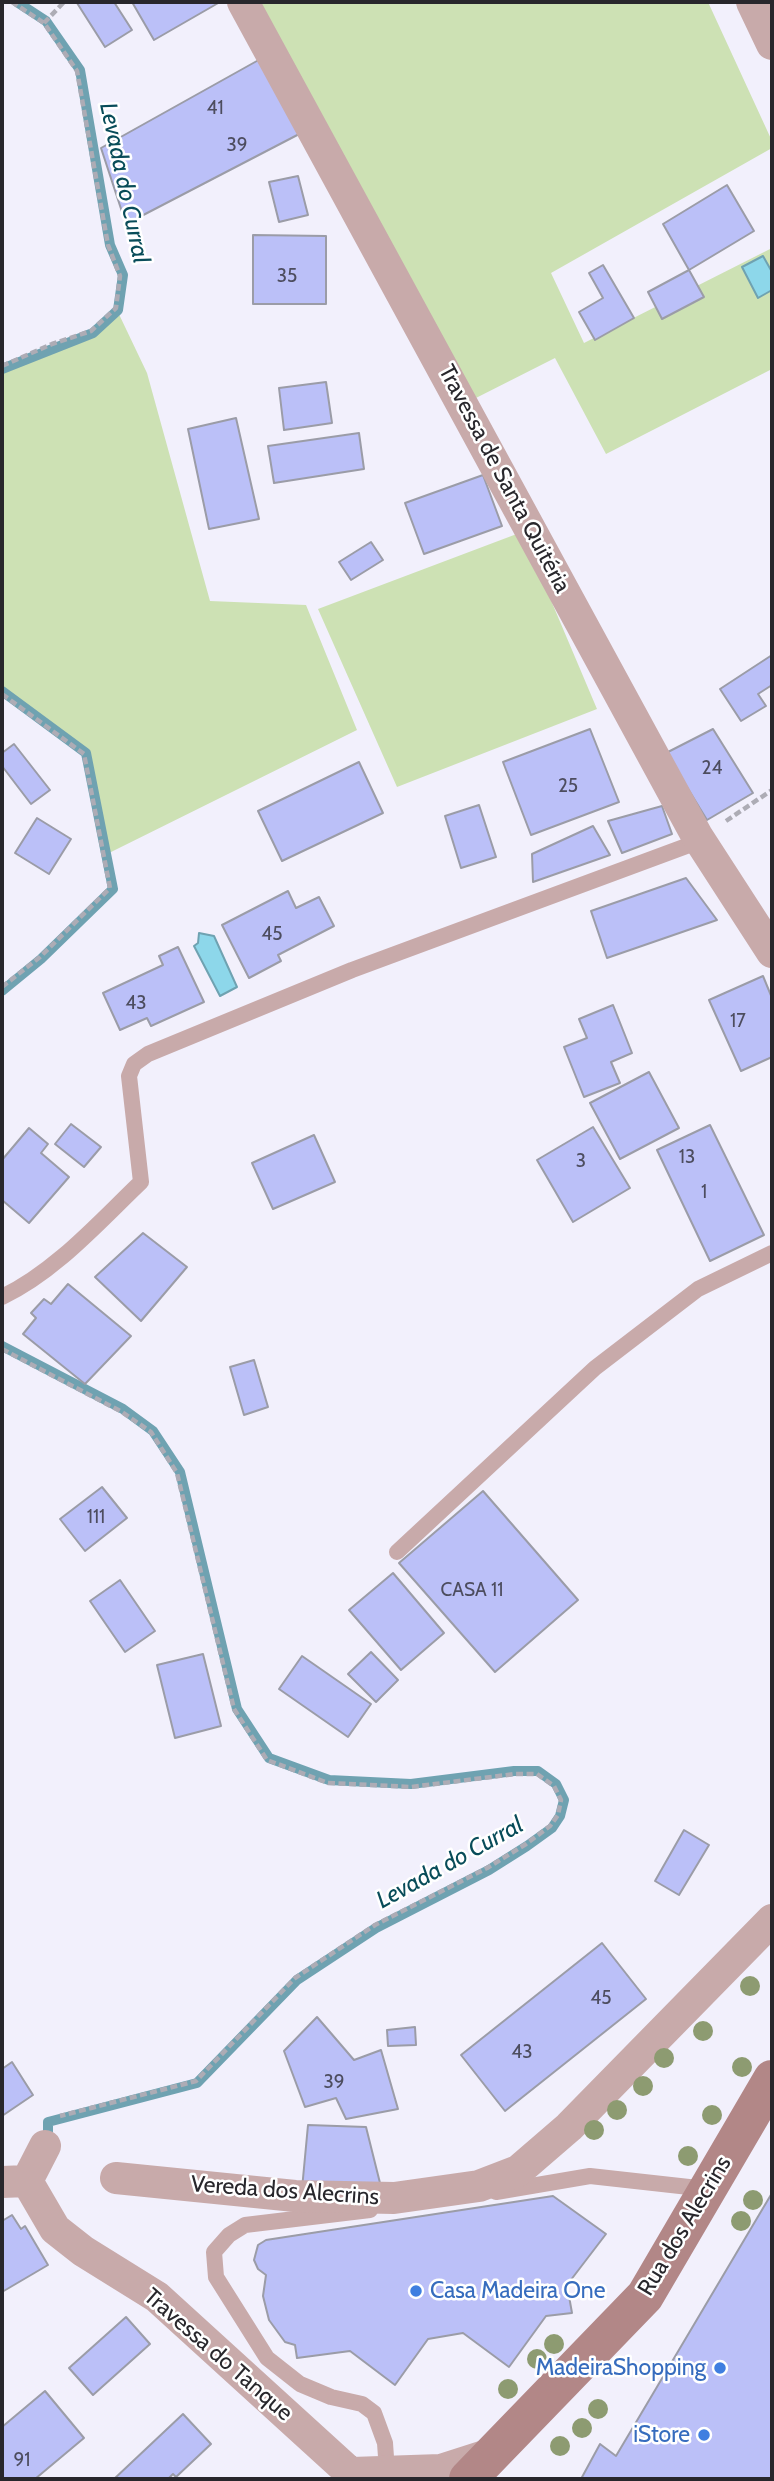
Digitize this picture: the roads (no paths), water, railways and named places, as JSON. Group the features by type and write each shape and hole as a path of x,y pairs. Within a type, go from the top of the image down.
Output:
{"street":[{"name":"Travessa de Santa Quitéria","path":"243,2 698,838 772,952"},
{"path":"752,2 772,44"},
{"name":"Vereda dos Alecrins","path":"116,2178 295,2196 394,2198 479,2186 518,2171 569,2127 772,1920"},
{"name":"Rua dos Alecrins","path":"468,2479 491,2466 645,2297 772,2079"},
{"name":"Travessa do Tanque","path":"45,2146 15,2181 55,2229 83,2251 157,2297 353,2477 491,2466"}],"lane":[{"path":"2,1297 20,1288 82,1238 141,1182 129,1076 134,1064 148,1054 352,970 698,838"},
{"path":"397,1552 595,1368 698,1289 772,1253"},
{"path":"389,2475 385,2442 374,2413 362,2404 331,2397 300,2384 267,2358 216,2277 214,2252 229,2235 245,2225 430,2203 590,2176 709,2189"}],"water":[{"path":"763,256 772,272 772,290 758,298 742,267"},
{"path":"199,933 214,936 237,987 220,996 194,946 198,943"}],"waterway":[{"name":"Levada do Curral","path":"2,369 93,333 118,310 123,275 110,245 80,70 46,21 17,2"},
{"name":"Levada do Curral","path":"2,691 86,753 113,889 41,959 2,991"},
{"name":"Levada do Curral","path":"2,1346 123,1409 153,1431 180,1472 237,1709 269,1758 329,1780 411,1784 514,1771 538,1771 556,1784 564,1800 560,1816 552,1828 527,1846 489,1870 376,1928 297,1980 197,2083 48,2122 48,2145"}],"place":[{"name":"Casa Madeira One","path":"416,2291"},
{"name":"MadeiraShopping","path":"720,2368"},
{"name":"iStore","path":"704,2435"}]}
